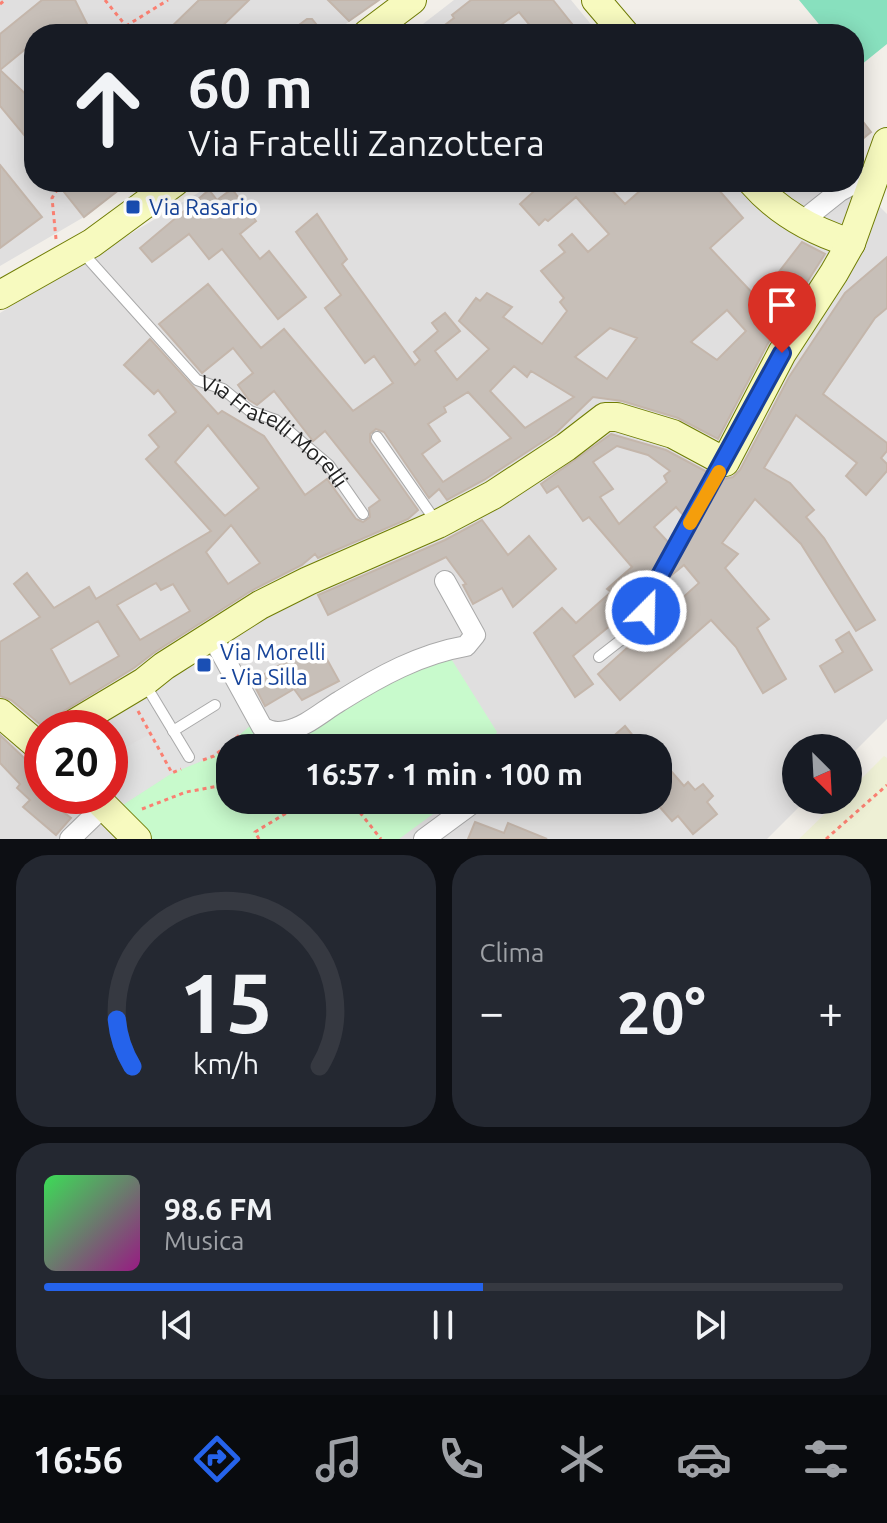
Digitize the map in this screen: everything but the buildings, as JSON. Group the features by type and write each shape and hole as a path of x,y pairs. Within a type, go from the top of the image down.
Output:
{"street":[{"path":"380,24 412,0"},
{"path":"596,0 616,24"},
{"path":"97,710 260,605 382,545 438,524 531,471 605,417 617,417 673,434 725,462 782,353 851,243 881,178 887,142"},
{"path":"0,295 159,192"},
{"path":"761,192 769,201 820,233 851,243"},
{"path":"801,222 839,192"},
{"path":"212,636 262,727 269,732 287,731 307,723 363,687 410,662 445,649 466,646 475,635 445,581"},
{"path":"0,713 24,734"},
{"path":"70,839 116,814"},
{"path":"424,839 458,814"}],"lane":[{"name":"Via Fratelli Morelli","path":"69,250 197,380 223,389 250,411 276,420 329,465 363,514"},
{"path":"377,437 438,524"},
{"path":"599,657 630,633 646,611 657,581 725,462"},
{"path":"144,682 189,757"},
{"path":"173,731 215,705"}],"path":[{"path":"0,4 5,0"},
{"path":"105,0 124,24"},
{"path":"129,24 168,0"},
{"path":"56,192 52,198 69,250"},
{"path":"826,839 887,785"},
{"path":"128,810 186,792 216,787"},
{"path":"259,839 255,832 285,814"},
{"path":"361,814 381,839"}],"shaded area":[{"path":"0,0 379,0 346,24 24,24 24,192 116,192 84,217 0,266"},
{"path":"454,0 571,0 591,24 423,24"},
{"path":"864,191 887,214 887,719 862,744 862,734 782,734 782,814 792,814 767,839 0,839 0,313 200,192"},
{"path":"216,644 251,725 240,734 216,734 214,756 172,773 128,801 128,746 150,734 135,704"}],"green space":[{"path":"799,0 887,0 887,44 864,63 864,24 819,24"},
{"path":"445,649 497,732 240,734 251,725 269,732"},
{"path":"216,754 216,814 433,814 399,839 153,839 128,813 128,801 172,773"},
{"path":"884,756 887,758 887,839 799,839 825,814 862,814 862,778"}],"slow traffic":[{"path":"690,523 719,472"}],"place":[{"name":"Via Rasario","path":"133,207"},
{"name":"Via Morelli - Via Silla","path":"204,665"}],"route":[{"path":"646,611 657,581 725,462 782,353"}]}
